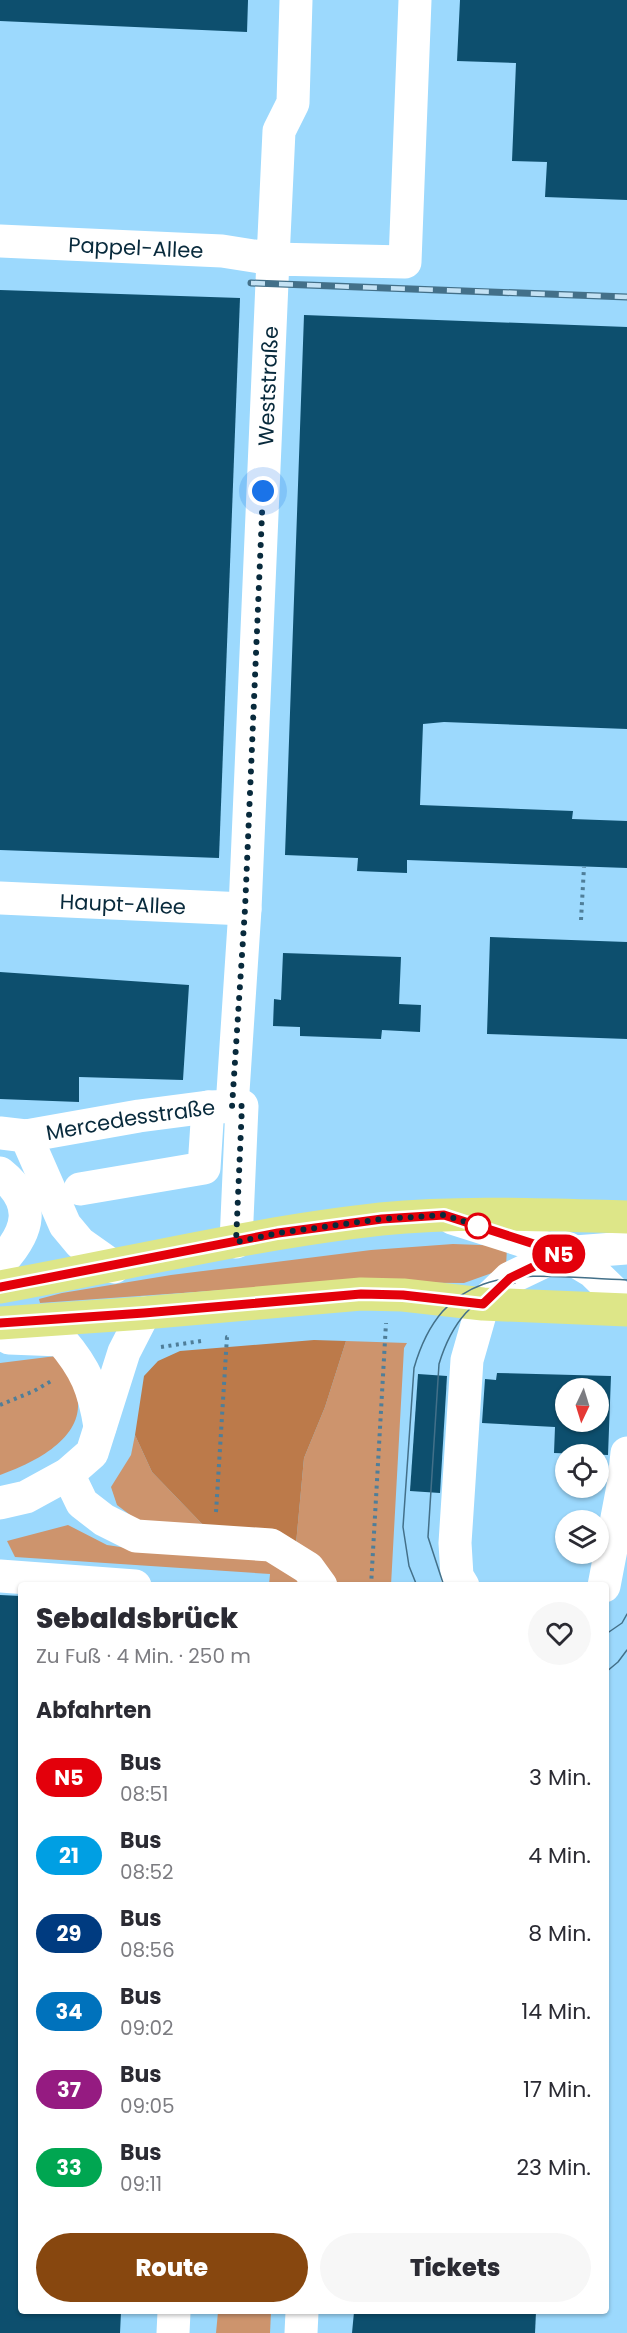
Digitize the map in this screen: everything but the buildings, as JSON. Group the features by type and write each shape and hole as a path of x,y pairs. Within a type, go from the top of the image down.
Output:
{"main road":[{"path":"0,1287 114,1267 278,1233 382,1219 482,1213 627,1217"},
{"path":"0,1323 361,1294 483,1304 627,1310"}],"street":[{"name":"Weststraße","path":"80,1189 204,1168 220,1107 245,909 279,131 294,103 296,0"},
{"path":"273,259 405,262 416,0"},
{"name":"Pappel-Allee","path":"0,241 222,250 273,259"},
{"name":"Haupt-Allee","path":"0,898 245,909"},
{"name":"Mercedesstraße","path":"114,1267 80,1244 64,1225 13,1135 242,1106 236,1242"},
{"path":"0,1173 17,1187 26,1213 21,1238 0,1263"},
{"path":"444,1215 562,1253 592,1270 627,1305"},
{"path":"461,1582 457,1576 454,1543 467,1360 483,1304 510,1278 562,1253 627,1248"},
{"path":"0,1503 26,1497 68,1474 92,1453 124,1352 144,1313"},
{"path":"0,1330 9,1338 61,1340 81,1364 95,1398 100,1432"},
{"path":"605,1582 624,1481 627,1453"},
{"path":"68,1474 82,1503 104,1520 136,1536 271,1545 308,1568 318,1582"},
{"path":"0,1576 81,1582"},
{"path":"173,2333 174,2314"},
{"path":"301,2333 302,2314"}],"path":[{"path":"581,920 584,867"},
{"path":"371,1582 387,1295"},
{"path":"214,1540 227,1337 238,1335"}],"shaded area":[{"path":"453,1244 507,1246 506,1268 464,1283 337,1282 40,1303 39,1299 171,1275 371,1250"},
{"path":"314,1340 346,1341 325,1407 304,1458 296,1544 207,1529 152,1472 135,1435 144,1376 158,1361 180,1351"},
{"path":"346,1341 407,1343 404,1348 391,1582 336,1582 321,1562 296,1544 304,1458 325,1407"},
{"path":"56,1356 70,1378 77,1397 76,1417 71,1429 62,1440 39,1457 0,1475 0,1363"},
{"path":"135,1435 152,1472 207,1529 138,1521 117,1505 111,1487 131,1455"},
{"path":"68,1525 107,1545 147,1551 269,1561 300,1582 269,1582 270,1574 15,1557 7,1541"},
{"path":"218,2314 271,2314 270,2333 216,2333"}],"tram line":[{"path":"415,1582 409,1566 403,1527 414,1368 429,1331 448,1306 471,1289 498,1280 527,1276 627,1280"},
{"path":"443,1582 428,1537 439,1364 450,1336 466,1313 487,1295 515,1283"},
{"path":"609,1632 622,1623 627,1614"},
{"path":"609,1670 627,1650"}],"railway":[{"path":"251,283 627,297"}],"bus line":[{"name":"N5","path":"0,1287 114,1267 278,1233 382,1219 444,1215 562,1253 510,1278 483,1304 403,1295 361,1294 0,1323"}],"route":[{"path":"263,491 245,909 232,1107 242,1106 236,1242 278,1233 382,1219 444,1215 487,1229 478,1226"}]}
